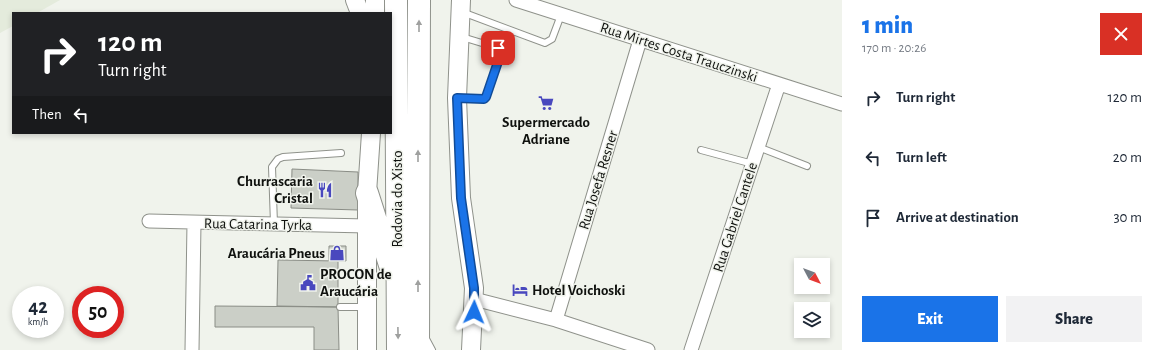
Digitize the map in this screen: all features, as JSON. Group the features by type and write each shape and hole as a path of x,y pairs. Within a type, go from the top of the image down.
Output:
{"highway":[{"name":"Rodovia do Xisto","path":"396,0 398,350"},
{"name":"Rodovia do Xisto","path":"418,350 419,0"},
{"path":"367,193 397,289"}],"main road":[{"path":"355,0 360,12"},
{"path":"375,0 375,12"},
{"path":"461,6 457,98 461,198 474,299 472,350"},
{"path":"367,350 367,193 370,134"}],"street":[{"name":"Rua Mirtes Costa Trauczinski","path":"516,0 842,104"},
{"name":"Rua Josefa Resner","path":"556,320 640,40"},
{"name":"Rua Gabriel Cantele","path":"691,350 779,84"},
{"name":"Rua Catarina Tyrka","path":"149,221 367,226"},
{"path":"192,350 194,223"},
{"path":"474,299 556,320 648,350"}],"lane":[{"path":"461,6 545,43 552,39 561,14"},
{"path":"457,98 484,99 489,93 501,53 495,47 459,36"},
{"path":"758,147 808,166"},
{"path":"701,150 753,164"},
{"path":"274,224 272,167 274,163 283,157 340,153"},
{"path":"340,307 367,307"},
{"name":"Rodovia do Xisto","path":"418,325 432,350"}],"shaded area":[{"path":"0,0 60,0 39,12 12,12 12,27 0,33"}],"building":[{"name":"Churrascaria Cristal","path":"292,169 358,172 358,210 291,208"},
{"name":"Araucária Pneus","path":"329,246 346,246 346,261 329,261"},
{"name":"PROCON de Araucária","path":"278,260 338,261 338,307 277,306"},
{"path":"215,306 338,307 339,350 314,350 314,327 215,327"}],"place":[{"name":"Supermercado Adriane","path":"546,103"},
{"name":"Churrascaria Cristal","path":"325,190"},
{"name":"Araucária Pneus","path":"337,253"},
{"name":"PROCON de Araucária","path":"308,283"},
{"name":"Hotel Voichoski","path":"520,290"}],"route":[{"path":"474,312 474,288 461,198 457,98 484,99 486,97 489,93 501,53 498,48"}]}
